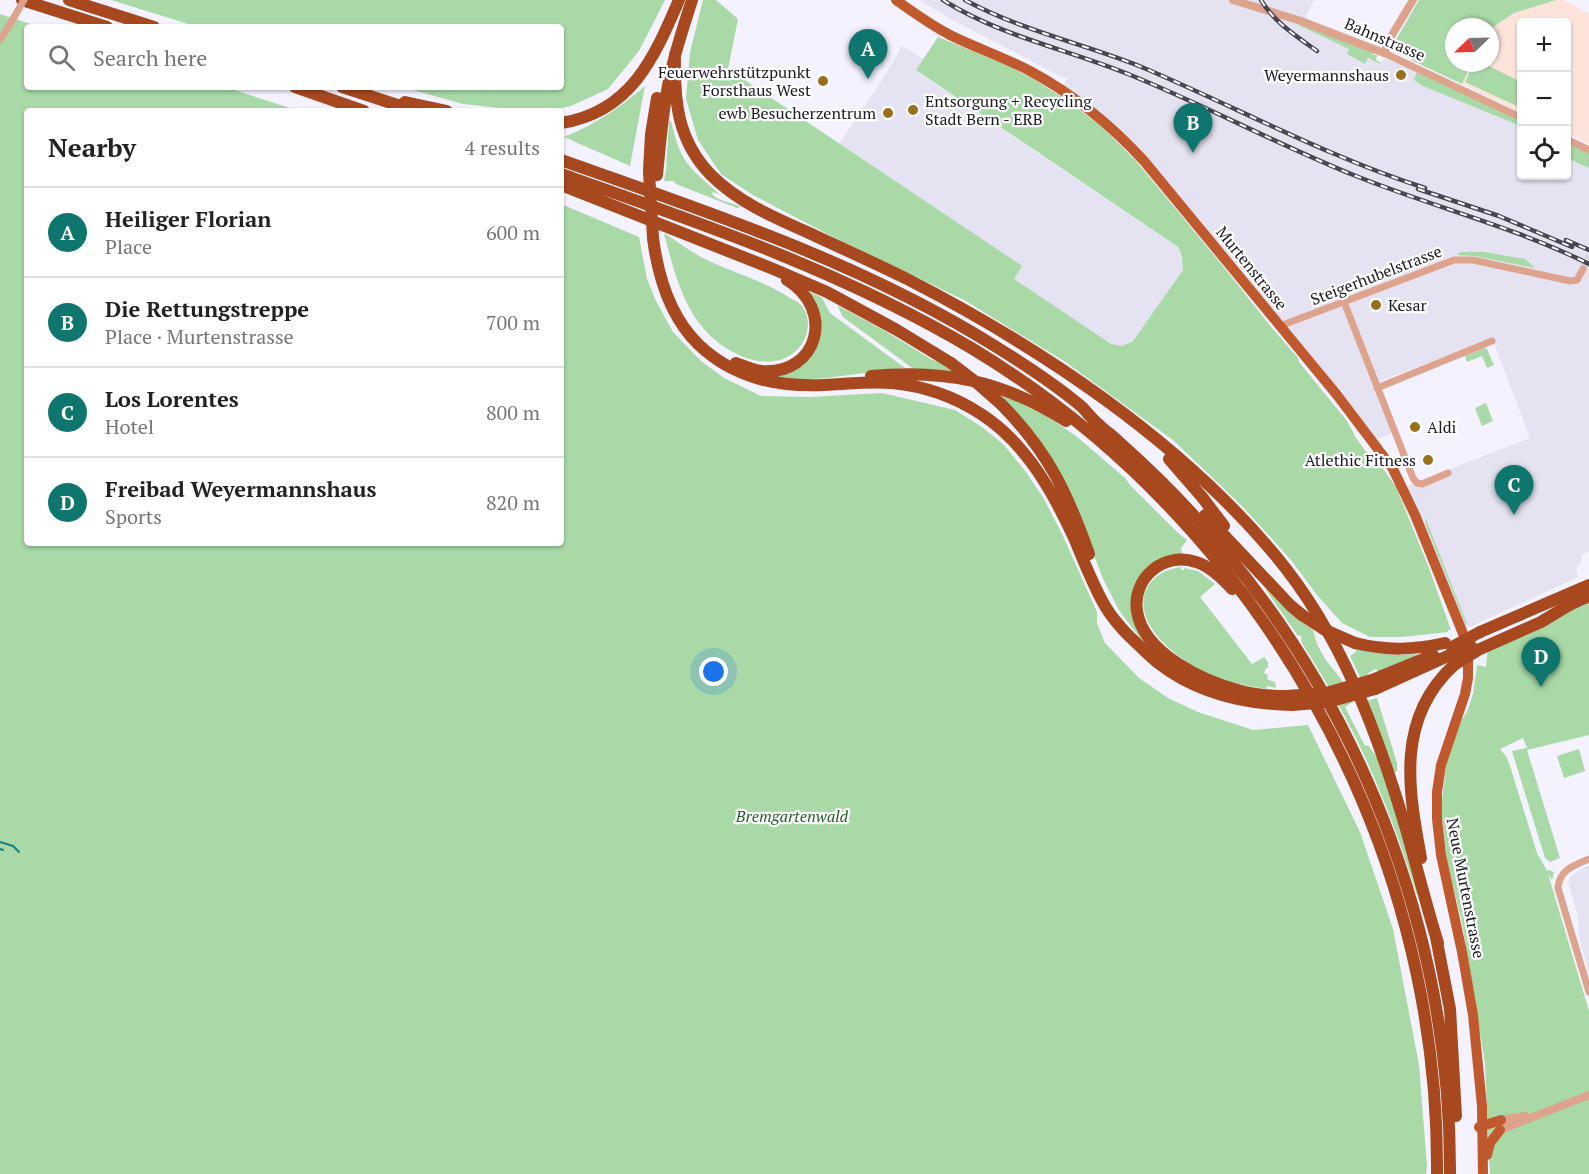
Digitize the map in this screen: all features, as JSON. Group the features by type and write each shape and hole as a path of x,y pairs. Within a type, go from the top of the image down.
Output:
{"highway":[{"path":"23,0 98,24"},
{"path":"69,0 145,24"},
{"path":"564,122 595,113 615,101 630,88 654,55 679,0"},
{"path":"679,0 651,134 657,264 667,296 677,316 694,340 718,361 736,371 763,381 824,385 881,382 907,385 950,397 988,419 1014,441 1044,480 1115,622 1141,649 1163,666 1203,689 1255,703 1328,702 1589,596"},
{"path":"653,173 675,54 692,0"},
{"path":"675,54 676,104 684,134 703,166 720,184 753,207 890,271 952,303 1074,379 1136,423 1210,487 1246,522 1275,555 1313,605 1347,668 1370,723 1406,830 1438,943"},
{"path":"304,90 355,108"},
{"path":"351,90 407,108"},
{"path":"375,98 435,108"},
{"path":"564,161 758,231 866,277 918,302 982,338 1037,374 1084,409 1170,490 1208,531 1272,612 1311,671 1357,756 1400,864 1426,957 1436,1011 1449,1122 1450,1174"},
{"path":"564,175 773,252 912,315 975,350 1036,390 1095,436 1173,511 1223,567 1279,644 1310,694 1345,761 1371,820 1395,889 1414,959 1427,1031 1435,1106 1437,1174"},
{"path":"564,186 795,278 850,304 951,363 1002,405 1032,438 1053,469 1070,502 1102,587 1131,638"},
{"path":"657,240 677,300 690,323 712,347 729,359 749,368 772,370 788,366 802,357 812,344 816,325 813,309 796,287 747,258"},
{"path":"794,384 914,373 947,375 988,384 1016,394 1069,423 1134,472"},
{"path":"1074,379 1133,426 1171,462 1210,507 1251,564"},
{"path":"1084,409 1098,414 1177,486 1291,606 1324,630 1355,643 1375,648 1449,653"},
{"path":"1279,644 1258,625 1232,587 1202,564 1185,559 1164,562 1149,572 1140,586 1136,603 1140,622 1150,640 1166,655 1199,675 1224,686 1290,701"},
{"path":"1456,1174 1452,1029 1448,990 1412,797 1410,761 1413,734 1423,705 1449,653 1480,632 1589,585"}],"main road":[{"name":"Murtenstrasse","path":"896,0 949,34 1048,81 1106,123 1144,161 1387,460 1399,479 1415,515 1466,642 1468,658"},
{"name":"Neue Murtenstrasse","path":"1468,658 1465,694 1441,765 1437,810 1441,855 1469,988 1482,1106 1481,1174"},
{"name":"Neue Murtenstrasse","path":"1476,1055 1481,1128"},
{"path":"1482,1106 1500,1125"},
{"path":"1481,1128 1500,1125"},
{"path":"1481,1174 1490,1143 1500,1125"}],"street":[{"path":"0,40 23,0"},
{"name":"Bahnstrasse","path":"1233,0 1257,4 1384,52 1517,116"},
{"path":"1384,52 1413,0"},
{"path":"1571,141 1589,150"},
{"name":"Steigerhubelstrasse","path":"1280,326 1459,259 1570,281 1577,280 1583,269"},
{"path":"1344,302 1414,480 1422,484 1448,473"},
{"path":"1377,388 1492,341"},
{"path":"1589,859 1564,872 1559,880 1558,891 1589,992"},
{"path":"1500,1125 1589,1095"}],"shaded area":[{"path":"919,0 1233,0 1294,23 1349,48 1347,54 1365,64 1368,59 1380,64 1384,59 1418,69 1517,120 1517,180 1571,180 1571,146 1589,154 1589,551 1582,554 1581,562 1576,568 1578,577 1461,631 1404,487 1530,438 1492,338 1373,384 1392,433 1373,441 1145,160 1062,87 1068,78 956,22"},
{"path":"1247,0 1314,0 1305,19"},
{"path":"1563,0 1589,13 1589,144 1571,135 1571,18 1517,18 1517,111 1462,84 1468,72 1499,72 1499,23 1514,13"},
{"path":"902,46 923,59 916,71 1177,247 1182,256 1183,270 1133,341 1122,346 1111,344 1014,279 1021,266 839,144"},
{"path":"1589,865 1589,974 1579,937 1578,917 1568,882 1579,870"}],"green space":[{"path":"111,0 665,0 639,51 608,89 562,108 501,108 463,104 413,90 564,90 564,24 188,24"},
{"path":"703,0 716,0 738,19 728,69 1022,266 1014,279 1111,344 1122,346 1133,341 1183,270 1182,256 1178,247 916,70 938,37 1009,66 1037,81 1102,127 1136,161 1298,358 1347,421 1370,457 1384,470 1396,487 1451,630 1402,637 1370,637 1342,623 1317,595 1291,560 1242,506 1173,440 1064,361 964,300 835,238 753,195 721,174 698,140 686,99 690,52"},
{"path":"1419,0 1556,0 1514,13 1499,23 1499,18 1445,18 1445,72 1468,72 1462,84 1394,50 1394,43"},
{"name":"Bremgartenwald","path":"0,14 31,24 24,24 24,90 234,90 290,108 24,108 24,546 564,546 564,205 639,237 647,279 673,332 701,361 724,378 761,396 810,397 882,393 955,410 982,427 1004,445 1026,472 1044,499 1063,536 1097,612 1097,623 1105,643 1139,678 1168,698 1198,712 1253,730 1308,725 1360,832 1393,929 1419,1065 1427,1166 1426,1174 0,1174"},
{"path":"1290,21 1373,52 1373,55 1377,55 1376,60 1381,63 1368,58 1365,64 1347,54 1349,49"},
{"path":"1418,69 1517,118 1517,124 1423,86 1414,80"},
{"path":"1499,71 1517,80 1517,106 1465,82 1470,72"},
{"path":"645,86 630,166 564,137 607,115"},
{"path":"669,121 671,121 679,148 687,163 719,194 713,192 712,194 718,199 741,207 737,208 673,181 664,181"},
{"path":"1571,143 1589,152 1589,168 1571,160"},
{"path":"664,233 701,257 770,287 800,304 808,320 808,328 798,349 780,360 757,361 741,356 723,346 709,334 697,320 680,288"},
{"path":"1461,252 1484,252 1525,259 1535,268 1475,256 1457,255"},
{"path":"809,291 822,298 830,313 905,368 826,378 799,380 776,378 770,373 813,346"},
{"path":"837,305 932,360 943,363 959,375 915,370 843,317"},
{"path":"1484,348 1487,349 1494,365 1487,368 1482,356 1467,362 1465,356"},
{"path":"996,393 1048,417 1076,436 1125,478 1187,540 1181,548 1182,553 1187,555 1180,556 1135,590 1153,651 1120,612 1103,579 1080,517"},
{"path":"1486,403 1493,421 1482,426 1475,408"},
{"path":"1425,517 1467,624 1466,625 1426,525"},
{"path":"1181,567 1181,570 1184,568 1198,571 1215,584 1200,597 1252,664 1264,657 1268,662 1268,668 1264,673 1268,675 1267,679 1275,682 1276,688 1267,686 1266,689 1225,681 1212,676 1174,652 1152,629 1143,602 1147,588 1161,573"},
{"path":"1267,589 1295,617 1313,630 1325,659 1357,699 1345,707 1365,746 1368,745 1381,763 1419,894 1417,895 1389,814 1355,736 1302,643 1300,635 1298,636"},
{"path":"1589,599 1589,735 1527,750 1560,858 1550,862 1545,858 1512,751 1527,748 1523,738 1500,749 1510,766 1537,853 1547,871 1554,872 1552,880 1548,874 1589,1011 1589,1174 1490,1174 1485,1063 1462,922 1447,862 1441,809 1447,758 1458,725 1467,712 1473,694 1477,665 1486,667 1488,647"},
{"path":"1355,649 1386,654 1417,655 1378,672 1376,669 1360,677 1350,656 1356,652"},
{"path":"1377,698 1397,763 1397,771 1394,773 1367,701"},
{"path":"1579,749 1585,771 1564,778 1557,756"}],"waterway":[{"path":"0,842 13,846 19,852"}],"tunnel":[{"path":"1583,269 1589,256"}],"railway":[{"path":"943,0 1010,33 1105,65 1157,86 1356,176 1503,228 1589,264"},
{"path":"965,0 1031,29 1122,59 1353,162 1425,188"},
{"path":"1261,0 1279,22 1317,51"},
{"path":"1418,189 1499,216 1572,247"},
{"path":"1566,240 1589,250"}],"place":[{"name":"Weyermannshaus","path":"1401,75"},
{"name":"Heiliger Florian","path":"868,79"},
{"name":"Feuerwehrstützpunkt Forsthaus West","path":"823,81"},
{"name":"Entsorgung + Recycling Stadt Bern - ERB","path":"913,110"},
{"name":"ewb Besucherzentrum","path":"888,113"},
{"name":"Die Rettungstreppe","path":"1193,153"},
{"name":"Kesar","path":"1376,305"},
{"name":"Aldi","path":"1415,427"},
{"name":"Atlethic Fitness","path":"1428,460"},
{"name":"Los Lorentes","path":"1514,515"},
{"name":"Freibad Weyermannshaus","path":"1541,687"}]}
